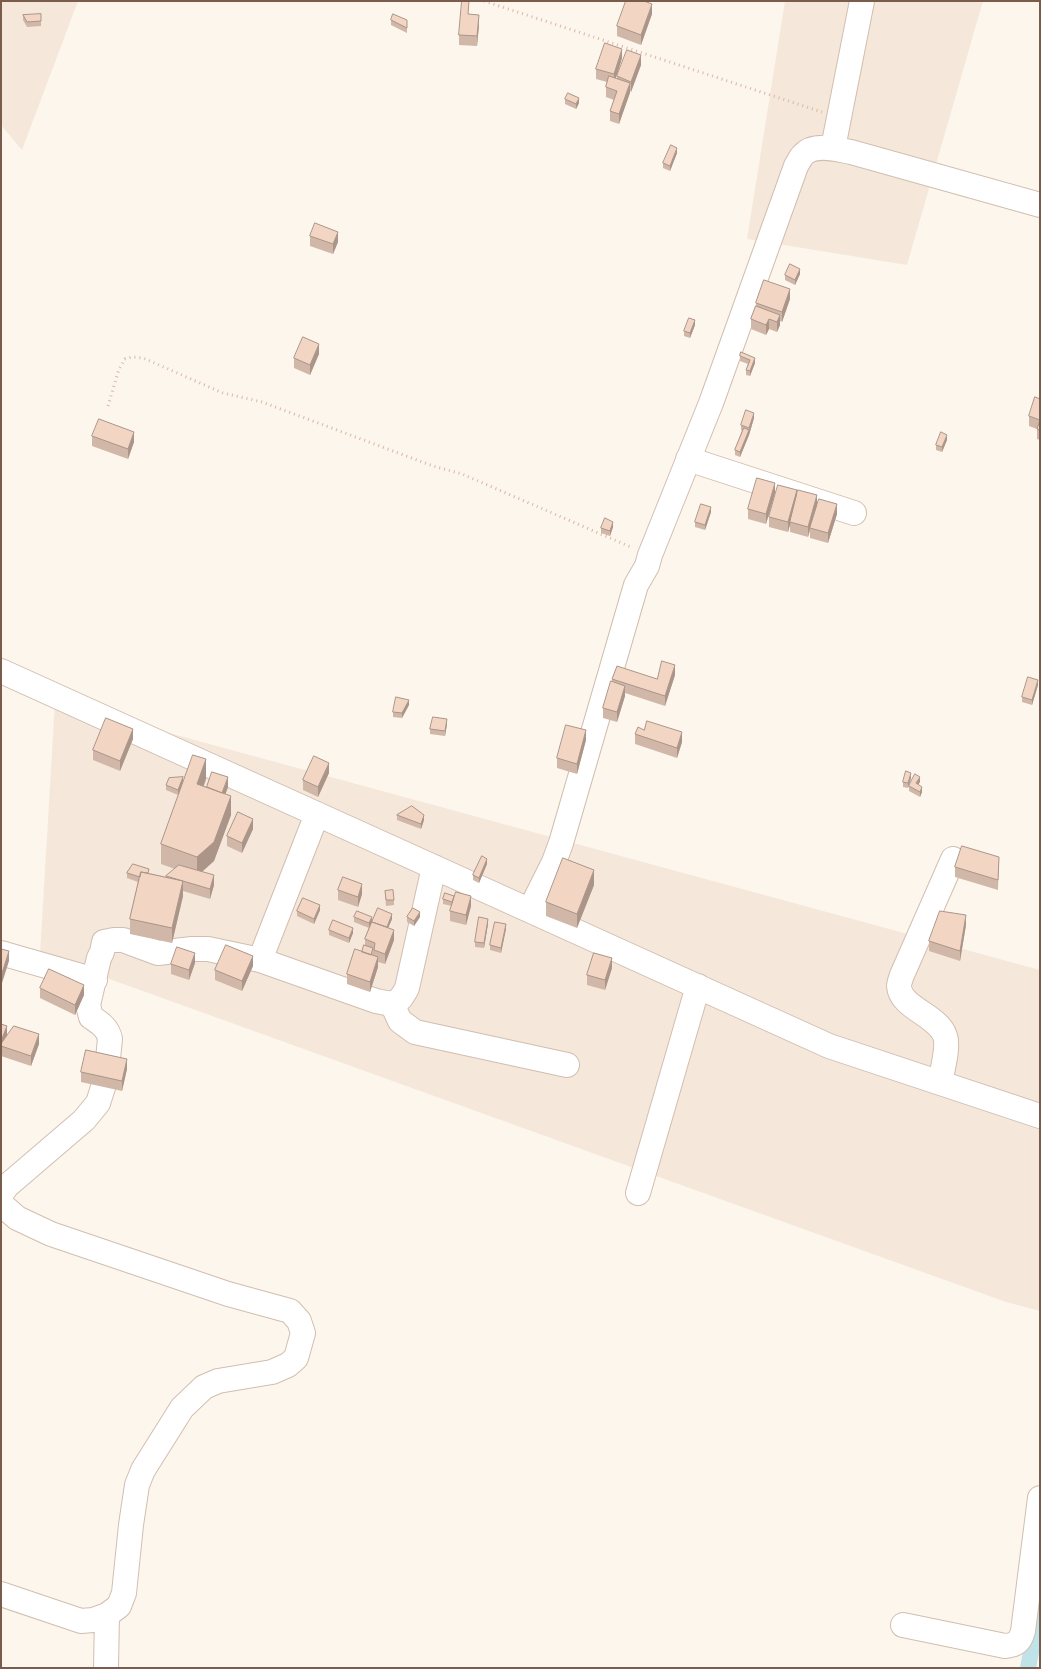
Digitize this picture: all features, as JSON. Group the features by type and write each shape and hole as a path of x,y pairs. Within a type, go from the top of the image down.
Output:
{"street":[{"path":"833,148 862,1"},
{"path":"530,910 548,876 561,842 636,585 647,566 688,459 712,403 796,166 803,155 810,150 833,148 1040,205"},
{"path":"688,459 854,513"},
{"path":"1,671 829,1046 1040,1116"},
{"path":"260,960 317,814"},
{"path":"940,1083 946,1038 942,1029 902,996 899,986 902,974 953,859"},
{"path":"1,1194 7,1186 84,1120 98,1103 106,1078 110,1039 109,1033 91,1017 88,1005 104,942 123,940 158,953 208,949 260,960 376,1001 392,1004 401,999 407,988 434,867"},
{"path":"1,953 95,980"},
{"path":"638,1193 698,986"},
{"path":"392,1004 400,1021 415,1032 568,1065"},
{"path":"1,1204 16,1218 52,1234 228,1294 290,1311 298,1321 302,1333 296,1358 288,1366 272,1372 218,1381 204,1387 182,1408 143,1470 137,1485 124,1594 119,1606 107,1615 93,1620 81,1621 1,1594"},
{"path":"903,1626 1005,1646 1015,1645 1023,1631 1040,1498"},
{"path":"106,1668 107,1615"}],"path":[{"path":"484,1 839,118"},
{"path":"108,406 125,359 132,357 143,358 223,392 262,402 433,466 462,474 650,555"}],"shaded area":[{"path":"1,1 78,1 22,150 1,125"},
{"path":"785,1 983,1 907,265 747,239"},
{"path":"55,702 1040,970 1040,1311 1006,1302 40,954"}],"building":[{"path":"462,1 469,1 468,14 479,15 477,36 459,35"},
{"path":"626,1 644,1 652,4 641,35 617,26"},
{"path":"41,14 41,21 27,22 23,15"},
{"path":"393,14 407,20 407,28 391,20"},
{"path":"605,43 622,49 614,74 596,69"},
{"path":"627,50 641,55 631,82 617,76"},
{"path":"609,76 630,83 619,114 610,111 617,91 606,87"},
{"path":"568,93 579,98 576,104 565,99"},
{"path":"671,145 677,148 670,166 663,163"},
{"path":"315,223 338,232 333,244 310,236"},
{"path":"790,264 800,269 795,280 785,275"},
{"path":"764,280 790,289 782,312 756,303"},
{"path":"756,306 780,315 777,322 769,319 766,325 751,319"},
{"path":"689,318 695,320 690,333 684,331"},
{"path":"303,337 319,344 310,365 294,358"},
{"path":"741,352 755,358 750,371 746,370 750,360 740,356"},
{"path":"1035,397 1040,399 1040,420 1029,416"},
{"path":"746,410 754,413 749,428 741,425"},
{"path":"99,419 134,432 128,449 92,436"},
{"path":"744,428 749,430 740,452 735,450"},
{"path":"941,432 947,435 942,447 936,445"},
{"path":"757,478 775,483 766,514 748,509"},
{"path":"778,485 797,490 788,522 769,517"},
{"path":"798,490 817,495 808,527 790,522"},
{"path":"819,499 837,504 828,533 810,528"},
{"path":"701,504 711,507 705,525 695,522"},
{"path":"605,518 613,522 610,531 601,528"},
{"path":"662,661 675,665 665,696 612,679 617,666 657,679"},
{"path":"1028,677 1038,680 1032,700 1022,697"},
{"path":"611,681 625,686 617,712 603,708"},
{"path":"396,697 409,700 402,713 393,712"},
{"path":"433,717 447,719 445,731 430,729"},
{"path":"106,718 133,729 120,761 93,750"},
{"path":"647,721 682,732 677,748 635,734 638,727 644,730"},
{"path":"566,725 586,730 577,764 557,758"},
{"path":"193,755 206,759 197,784 231,796 214,842 197,857 161,844"},
{"path":"314,756 329,763 318,787 303,780"},
{"path":"906,771 911,773 908,783 903,782"},
{"path":"212,772 228,777 222,793 207,787"},
{"path":"915,774 920,777 916,783 922,787 920,792 909,786"},
{"path":"183,777 178,790 166,785 169,778"},
{"path":"412,806 424,815 421,824 397,815"},
{"path":"238,812 253,819 242,843 227,836"},
{"path":"962,846 999,857 998,880 955,867"},
{"path":"482,856 487,859 479,878 473,875"},
{"path":"563,858 594,870 577,914 546,902"},
{"path":"133,864 149,869 148,873 141,872 140,877 127,873"},
{"path":"179,865 214,875 210,889 166,876"},
{"path":"141,872 183,881 172,928 130,919"},
{"path":"343,877 362,884 358,897 338,890"},
{"path":"393,890 394,900 386,900 385,891"},
{"path":"456,892 471,896 466,915 450,911"},
{"path":"445,893 454,896 452,902 443,899"},
{"path":"303,898 320,905 314,919 297,911"},
{"path":"378,908 392,914 387,927 372,922"},
{"path":"413,908 420,912 414,921 407,917"},
{"path":"357,911 372,917 369,923 354,917"},
{"path":"940,911 966,915 960,951 929,941"},
{"path":"479,917 488,919 484,943 475,942"},
{"path":"333,920 353,928 349,938 329,930"},
{"path":"372,922 394,930 385,954 374,950 375,943 365,939"},
{"path":"495,922 506,924 501,948 490,945"},
{"path":"226,945 253,956 242,981 215,970"},
{"path":"364,945 373,948 371,955 362,952"},
{"path":"177,947 195,953 189,970 171,964"},
{"path":"1,949 9,951 2,973 1,973"},
{"path":"355,949 378,957 370,982 347,974"},
{"path":"594,953 612,958 605,980 587,975"},
{"path":"49,969 84,985 75,1005 40,988"},
{"path":"1,1024 7,1026 1,1041"},
{"path":"14,1026 39,1034 31,1056 1,1046"},
{"path":"86,1050 127,1059 122,1081 81,1072"}],"waterway":[{"path":"1028,1668 1040,1605"}]}
